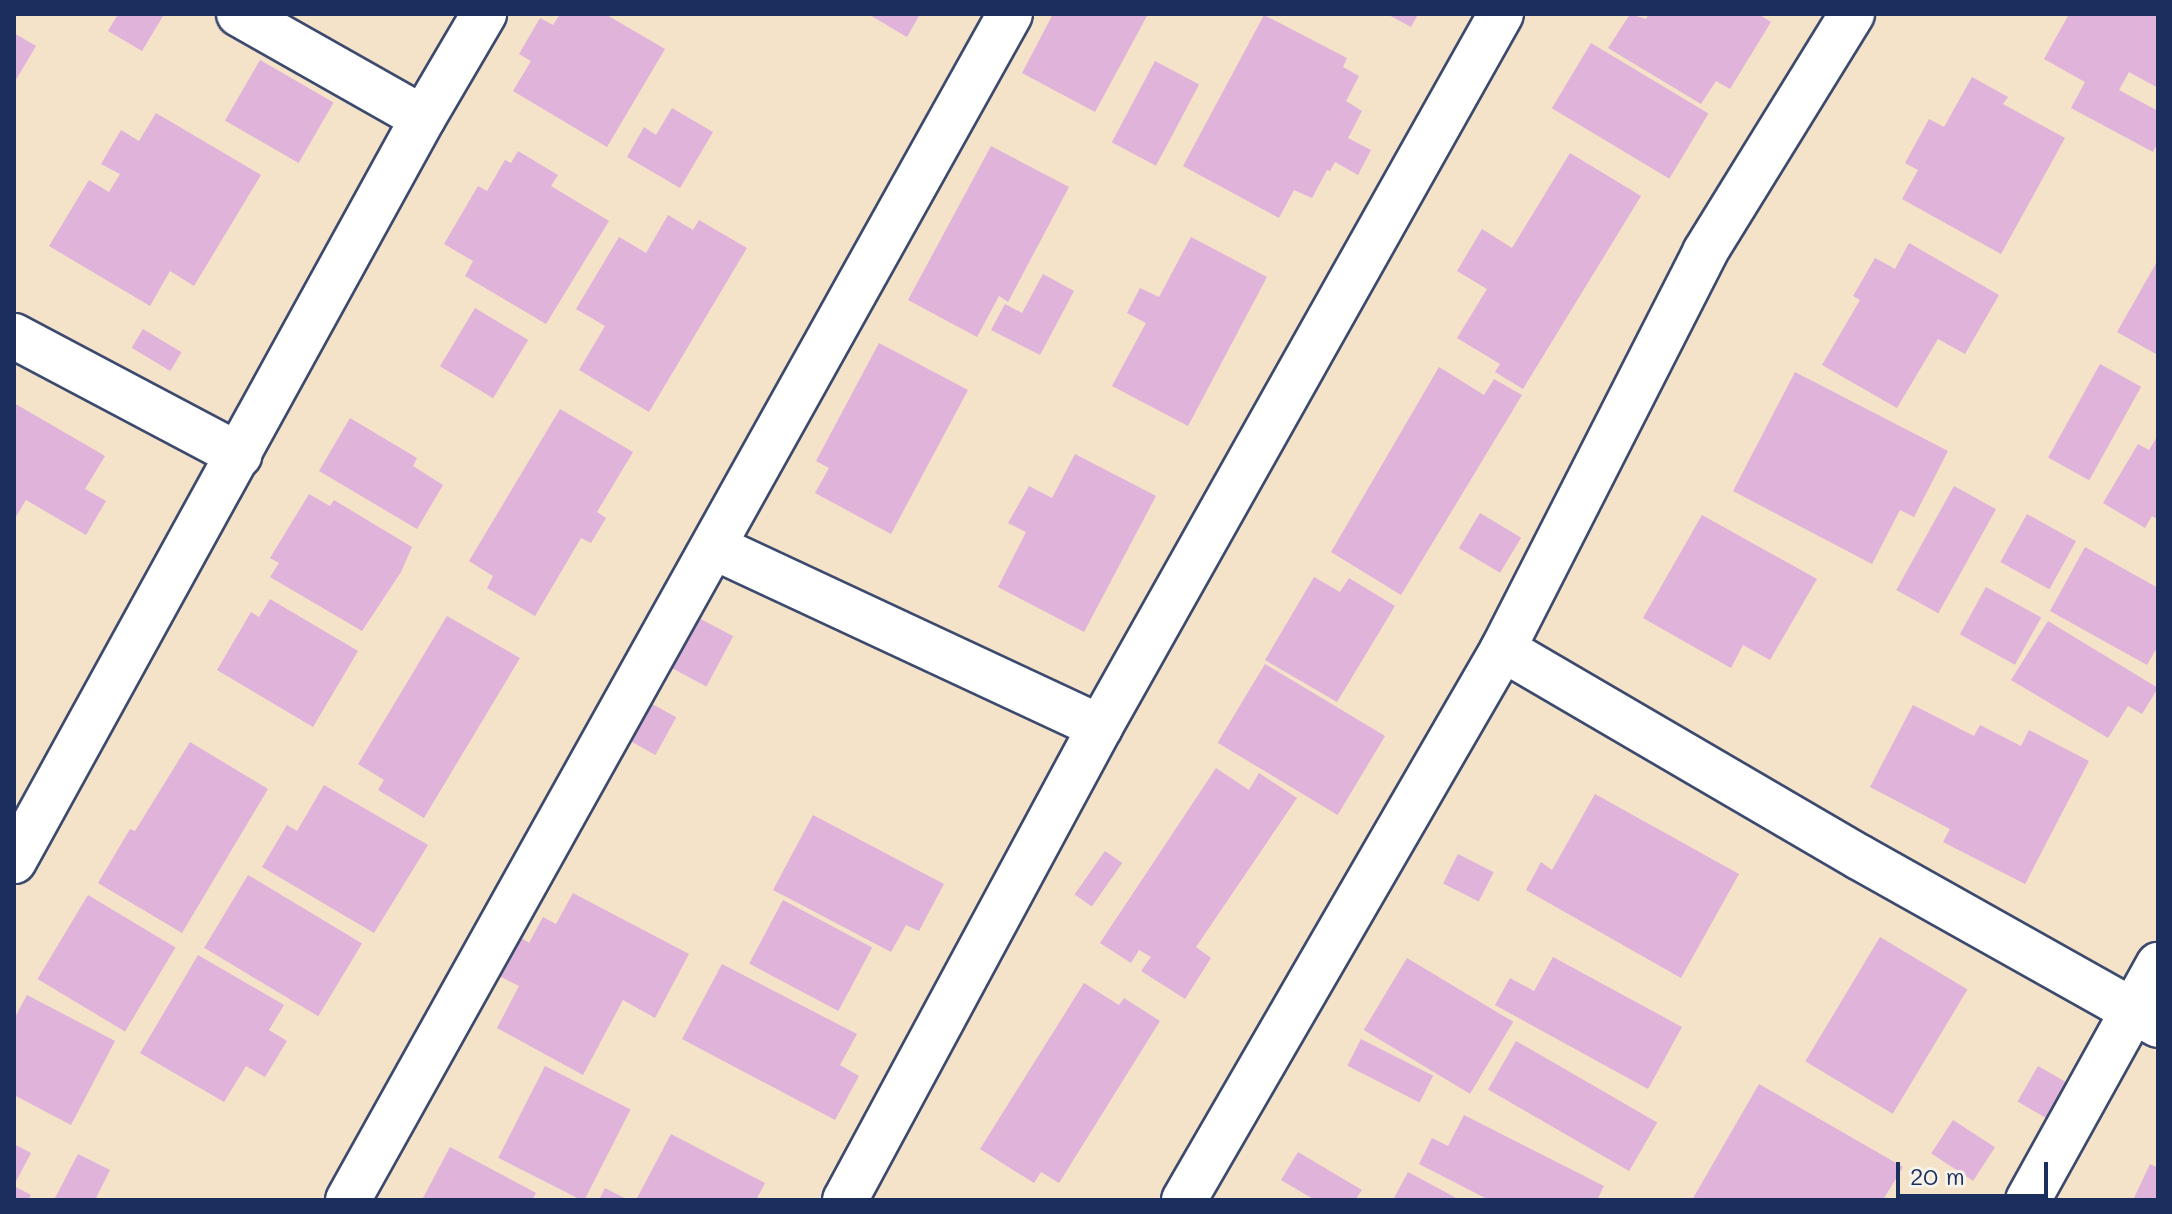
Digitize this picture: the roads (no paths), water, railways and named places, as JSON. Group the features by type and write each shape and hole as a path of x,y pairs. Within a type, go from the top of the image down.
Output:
{"street":[{"path":"239,14 423,118"},
{"path":"14,861 31,792 239,455 423,118 484,14"},
{"path":"348,1200 1010,14"},
{"path":"845,1200 1100,727 1501,14"},
{"path":"1184,1200 1503,649 1705,252 1852,14"},
{"path":"14,336 239,455"},
{"path":"714,547 1100,727"},
{"path":"1503,649 1859,857 2146,1018"},
{"path":"2028,1200 2146,1018 2158,965"}]}
